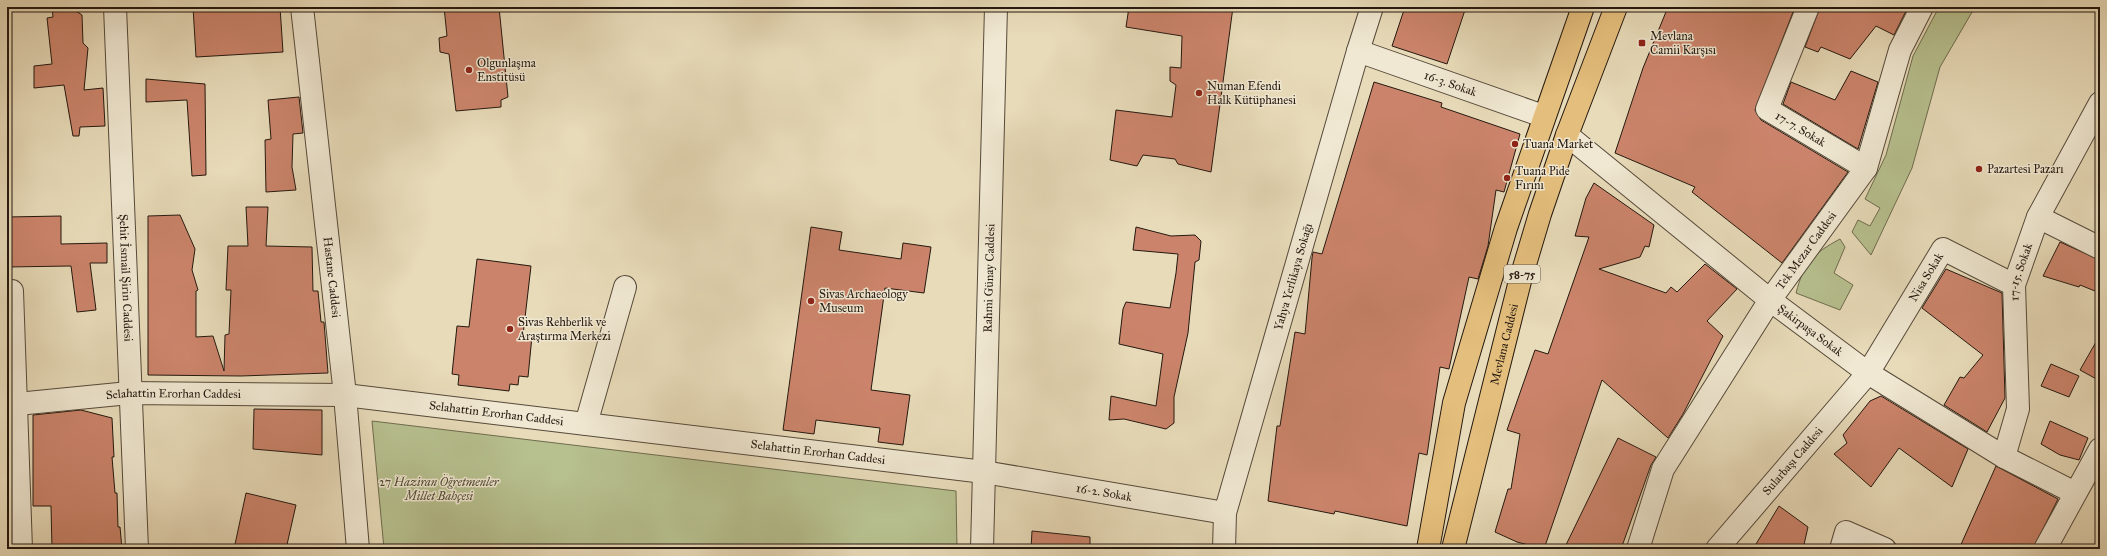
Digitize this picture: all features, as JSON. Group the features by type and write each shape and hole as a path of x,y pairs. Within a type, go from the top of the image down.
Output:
{"main road":[{"name":"58-75","path":"1428,549 1454,403 1506,228 1543,116 1583,7"},
{"name":"Mevlana Caddesi","path":"1453,549 1520,281 1540,214 1567,135 1616,7"}],"street":[{"name":"Şehit İsmail Şirin Caddesi","path":"115,7 129,393 137,549"},
{"name":"Hastane Caddesi","path":"302,7 345,395 358,549"},
{"name":"Rahmi Günay Caddesi","path":"982,549 996,7"},
{"name":"Yahya Yerlikaya Sokağı","path":"1224,549 1225,513 1372,7"},
{"name":"17-7. Sokak","path":"1808,7 1767,110 1866,168"},
{"name":"Tek Mezar Caddesi","path":"1638,549 1662,470 1770,300 1866,168 1900,50 1922,7"},
{"name":"16-3. Sokak","path":"1358,51 1543,116"},
{"name":"17-15. Sokak","path":"2004,457 2018,409 2014,285 2038,217 2100,103"},
{"name":"Şakirpaşa Sokak","path":"1567,135 1770,300 1868,373 2004,457 2075,493"},
{"path":"2038,217 2100,248"},
{"name":"Nisa Sokak","path":"1868,373 1943,249 2014,285"},
{"path":"586,424 625,287"},
{"path":"12,291 11,405 21,549"},
{"name":"Sularbaşı Caddesi","path":"1717,549 1868,373"},
{"name":"Selahattin Erorhan Caddesi","path":"11,405 129,393 345,395 984,472"},
{"path":"2045,549 2075,493 2098,458"},
{"name":"16-2. Sokak","path":"984,472 1225,513"},
{"path":"1841,549 1846,532 1885,549"}],"green space":[{"path":"1939,7 1975,7 1940,67 1912,168 1871,255 1852,232 1858,220 1870,226 1880,208 1865,199 1886,155 1913,56"},
{"path":"1840,239 1845,247 1834,273 1853,285 1840,310 1796,293 1802,274 1810,260 1830,244"},
{"name":"27 Haziran Öğretmenler Millet Bahçesi","path":"372,421 956,491 957,549 384,549"}],"building":[{"path":"52,7 70,7 82,15 83,43 88,48 84,90 103,88 105,126 80,127 79,136 73,136 64,85 34,88 34,66 52,64 47,18 53,17"},
{"path":"193,7 280,7 283,52 196,57"},
{"path":"444,7 499,7 508,97 501,100 501,107 456,111 449,54 440,52 439,38 447,36"},
{"name":"Numan Efendi Halk Kütüphanesi","path":"1129,7 1233,7 1211,172 1178,164 1175,159 1143,155 1137,166 1110,160 1116,110 1172,117 1176,85 1170,81 1170,67 1181,68 1182,36 1126,27"},
{"path":"1405,7 1466,7 1447,64 1392,46"},
{"path":"1668,7 1795,7 1755,110 1761,120 1848,172 1782,263 1692,192 1695,187 1615,153 1643,68"},
{"path":"1820,7 1908,7 1894,35 1876,26 1850,59 1821,47 1818,52 1805,47"},
{"path":"1851,71 1878,82 1858,149 1783,104 1791,82 1835,100"},
{"path":"146,79 205,84 206,175 192,176 187,100 146,102"},
{"path":"1374,82 1442,103 1441,107 1520,134 1504,192 1496,190 1488,246 1478,279 1469,277 1449,369 1440,367 1427,455 1419,453 1407,526 1335,511 1334,514 1268,501 1277,426 1280,426 1295,332 1305,334 1313,252 1322,254"},
{"path":"299,97 303,133 293,134 292,167 296,190 266,192 265,140 271,139 268,100"},
{"path":"1594,183 1654,225 1649,247 1645,246 1640,257 1599,269 1666,293 1671,287 1677,292 1705,264 1737,289 1707,321 1723,336 1683,414 1668,438 1602,380 1544,549 1517,542 1495,532 1508,489 1511,489 1520,434 1507,430 1535,350 1548,354 1589,237 1575,236 1586,198"},
{"path":"246,207 268,207 266,246 312,247 313,291 318,291 321,322 324,322 328,373 241,376 148,375 148,216 180,215 195,249 192,270 198,290 196,291 196,337 213,336 224,371 225,335 229,334 231,290 226,290 228,246 248,246"},
{"path":"61,216 61,244 107,243 107,263 90,263 96,310 77,312 71,266 7,267 7,217"},
{"path":"811,227 842,232 839,250 901,259 903,243 931,247 924,293 885,288 871,390 910,395 903,445 878,442 880,428 816,420 814,434 783,430"},
{"path":"1136,227 1171,236 1195,235 1201,241 1199,260 1195,262 1188,333 1174,397 1174,423 1166,429 1124,419 1109,420 1111,396 1156,406 1163,354 1119,344 1123,309 1126,302 1170,308 1176,273 1178,254 1133,250"},
{"path":"2060,242 2100,260 2100,293 2080,285 2079,287 2043,276"},
{"path":"477,259 531,266 523,335 532,336 528,377 519,376 518,385 510,384 509,391 458,385 459,375 452,374 457,326 469,327"},
{"path":"1946,269 2002,293 2005,398 1987,432 1944,405 1960,377 1964,378 1983,355 1922,308"},
{"path":"2100,335 2100,381 2080,370"},
{"path":"2051,364 2079,376 2069,397 2041,386"},
{"path":"1881,396 1968,449 1952,487 1899,448 1871,487 1834,454 1847,443 1843,435 1870,401"},
{"path":"254,409 322,410 322,455 253,449"},
{"path":"81,410 112,418 114,457 112,457 115,493 117,493 118,527 120,527 122,549 52,549 51,506 33,506 33,415"},
{"path":"2050,421 2088,438 2079,460 2060,455 2041,444"},
{"path":"1618,438 1656,457 1651,465 1621,549 1564,549"},
{"path":"1996,466 2058,499 2033,549 1959,549"},
{"path":"246,493 296,505 286,549 234,549"},
{"path":"1779,506 1808,527 1803,549 1753,549"},
{"path":"1032,531 1090,537 1090,549 1031,549"}],"place":[{"name":"Mevlana Camii Karşısı","path":"1642,43"},
{"name":"Olgunlaşma Enstitüsü","path":"469,70"},
{"name":"Numan Efendi Halk Kütüphanesi","path":"1199,93"},
{"name":"Tuana Market","path":"1515,144"},
{"name":"Pazartesi Pazarı","path":"1979,169"},
{"name":"Tuana Pide Fırını","path":"1507,178"},
{"name":"Sivas Archaeology Museum","path":"811,301"},
{"name":"Sivas Rehberlik ve Araştırma Merkezi","path":"510,329"}]}
